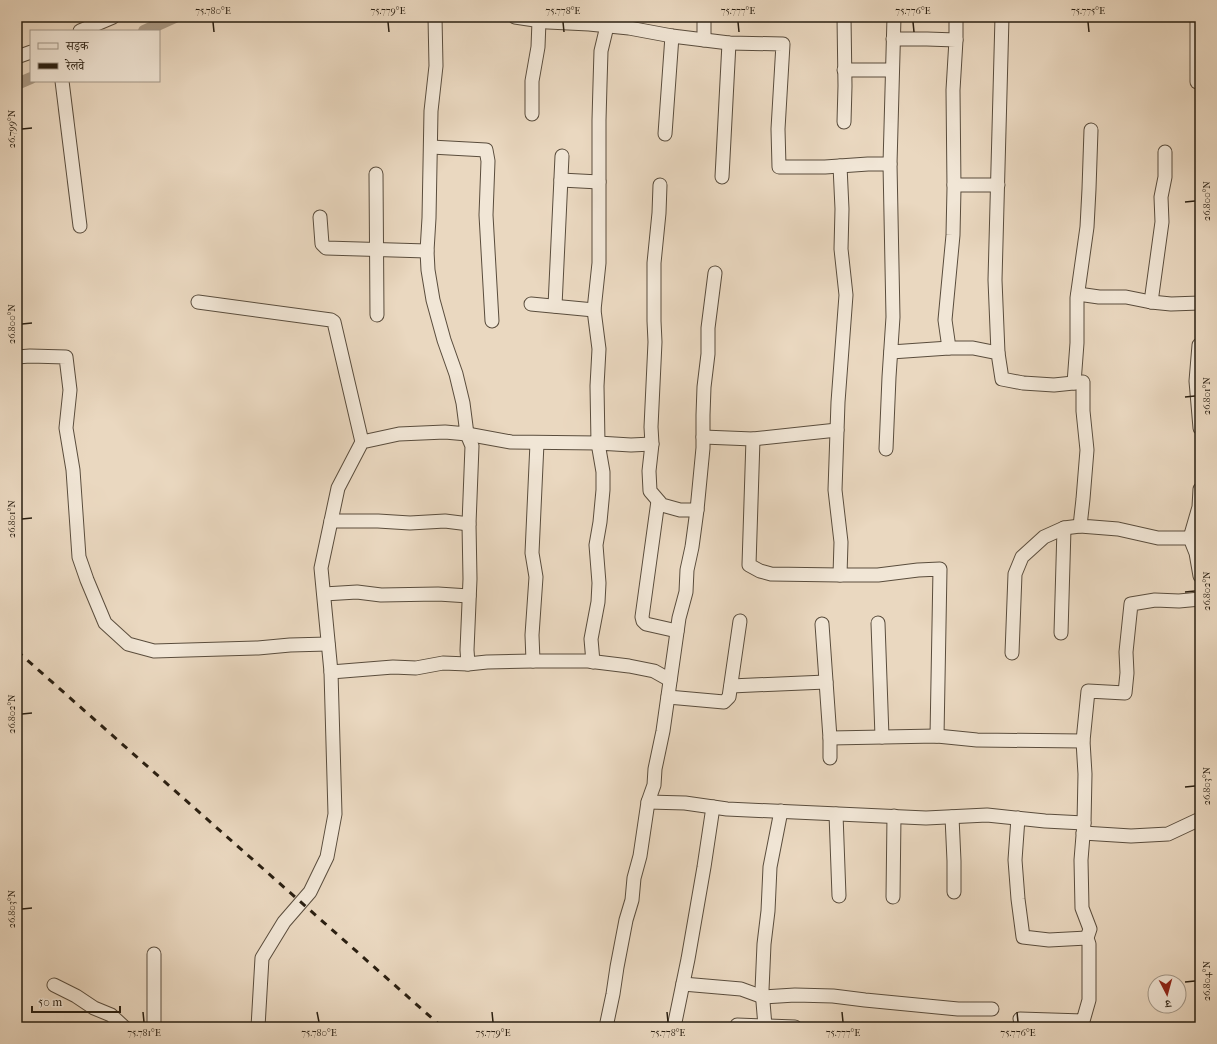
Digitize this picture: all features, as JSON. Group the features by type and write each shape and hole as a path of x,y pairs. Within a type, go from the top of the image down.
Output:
{"street":[{"path":"82,30 113,17"},
{"path":"434,17 436,66 431,111 427,251 428,270 433,300 444,340 456,374 463,403 467,434 472,446 467,650 468,664"},
{"path":"515,17 540,21 607,21 628,28 672,36 728,43 783,44 778,129 779,167 825,167 890,164"},
{"path":"704,17 704,40"},
{"path":"844,17 844,122"},
{"path":"886,449 893,317 890,164 894,17"},
{"path":"949,348 945,320 953,235 953,90 956,17"},
{"path":"1002,17 995,280 998,353 1002,379 1023,383 1054,385 1083,382 1087,450 1084,499 1080,526"},
{"path":"1197,17 1198,82"},
{"path":"532,114 532,81 538,47 540,21"},
{"path":"593,662 592,639 598,602 599,583 596,545 603,490 603,472 598,442 597,386 599,349 594,310 599,263 599,113 601,52 607,21"},
{"path":"666,134 672,36"},
{"path":"893,39 956,40"},
{"path":"722,177 728,43"},
{"path":"17,57 30,52"},
{"path":"844,70 892,70"},
{"path":"62,82 80,226"},
{"path":"1074,383 1077,343 1078,294 1087,227 1091,130"},
{"path":"431,147 486,150 488,161 486,215 492,321"},
{"path":"1151,302 1162,222 1161,197 1165,177 1165,152"},
{"path":"554,306 562,156"},
{"path":"840,166 842,209 841,249 846,295 838,402 835,490 841,542 840,575"},
{"path":"376,174 377,315"},
{"path":"561,180 599,182"},
{"path":"954,185 998,184"},
{"path":"660,185 654,263 655,342 651,427 652,444 649,471 650,491 662,505 680,510 697,510"},
{"path":"320,217 322,244 326,248 427,251"},
{"path":"606,1027 626,920 632,900 634,878 640,856 648,802 654,785 679,618 686,592 687,570 692,547 702,469 704,388 708,354 708,328 714,273"},
{"path":"1078,294 1099,297 1126,297 1171,304 1200,303"},
{"path":"198,302 331,320 334,322 362,442 338,488 321,568 331,672 335,814 327,858 310,892 284,922 262,958 258,1027"},
{"path":"531,304 594,310"},
{"path":"1200,345 1196,381 1200,428"},
{"path":"891,352 973,348 998,353"},
{"path":"17,357 66,357 70,390 66,428 73,470 79,557 105,623 128,644 154,651 328,644"},
{"path":"703,437 753,439 837,430"},
{"path":"362,442 399,434 445,432 467,434 512,442 598,442 631,445 652,444"},
{"path":"753,439 749,565 760,571 771,574 878,575 940,569 937,736"},
{"path":"533,661 532,635 536,577 532,553 536,443"},
{"path":"1200,489 1199,507 1190,538 1196,553 1200,576"},
{"path":"658,501 642,617 646,624 677,631"},
{"path":"331,522 410,524 445,521 470,524"},
{"path":"1012,653 1015,574 1022,557 1044,537 1064,528 1080,526 1118,529 1158,538 1190,538"},
{"path":"1061,633 1064,528"},
{"path":"324,594 357,592 381,595 438,594 469,596"},
{"path":"1020,1019 1083,1021 1089,1000 1089,944 1087,938 1090,929 1082,908 1081,860 1084,828 1085,774 1083,741 1088,691 1125,693 1127,673 1126,652 1131,604 1155,600 1179,601 1200,599"},
{"path":"668,697 724,702 729,696 731,686 740,621"},
{"path":"878,622 882,737"},
{"path":"822,624 830,758"},
{"path":"331,672 416,668 443,663 468,664 533,661 593,662 629,666 654,671 670,680"},
{"path":"731,686 826,682"},
{"path":"830,738 937,736 977,740 1083,741"},
{"path":"648,802 685,803 727,809 926,818 987,815 1045,821 1131,836 1168,834 1200,819"},
{"path":"674,1027 704,867 713,807"},
{"path":"765,1026 763,998 764,944 768,911 770,867 781,811"},
{"path":"836,814 839,896"},
{"path":"893,897 894,816"},
{"path":"952,816 954,892"},
{"path":"1018,818 1015,860 1023,937 1049,940 1087,938"},
{"path":"154,954 154,1027"},
{"path":"683,984 741,989 763,998 795,995 833,996 958,1008 992,1009"},
{"path":"54,985 76,996 94,1008 111,1015 124,1027"},
{"path":"736,1027 737,1025 796,1027"}],"waterway":[{"path":"146,30 175,17"},
{"path":"17,84 30,78"}],"railway":[{"path":"17,651 442,1027"}]}
